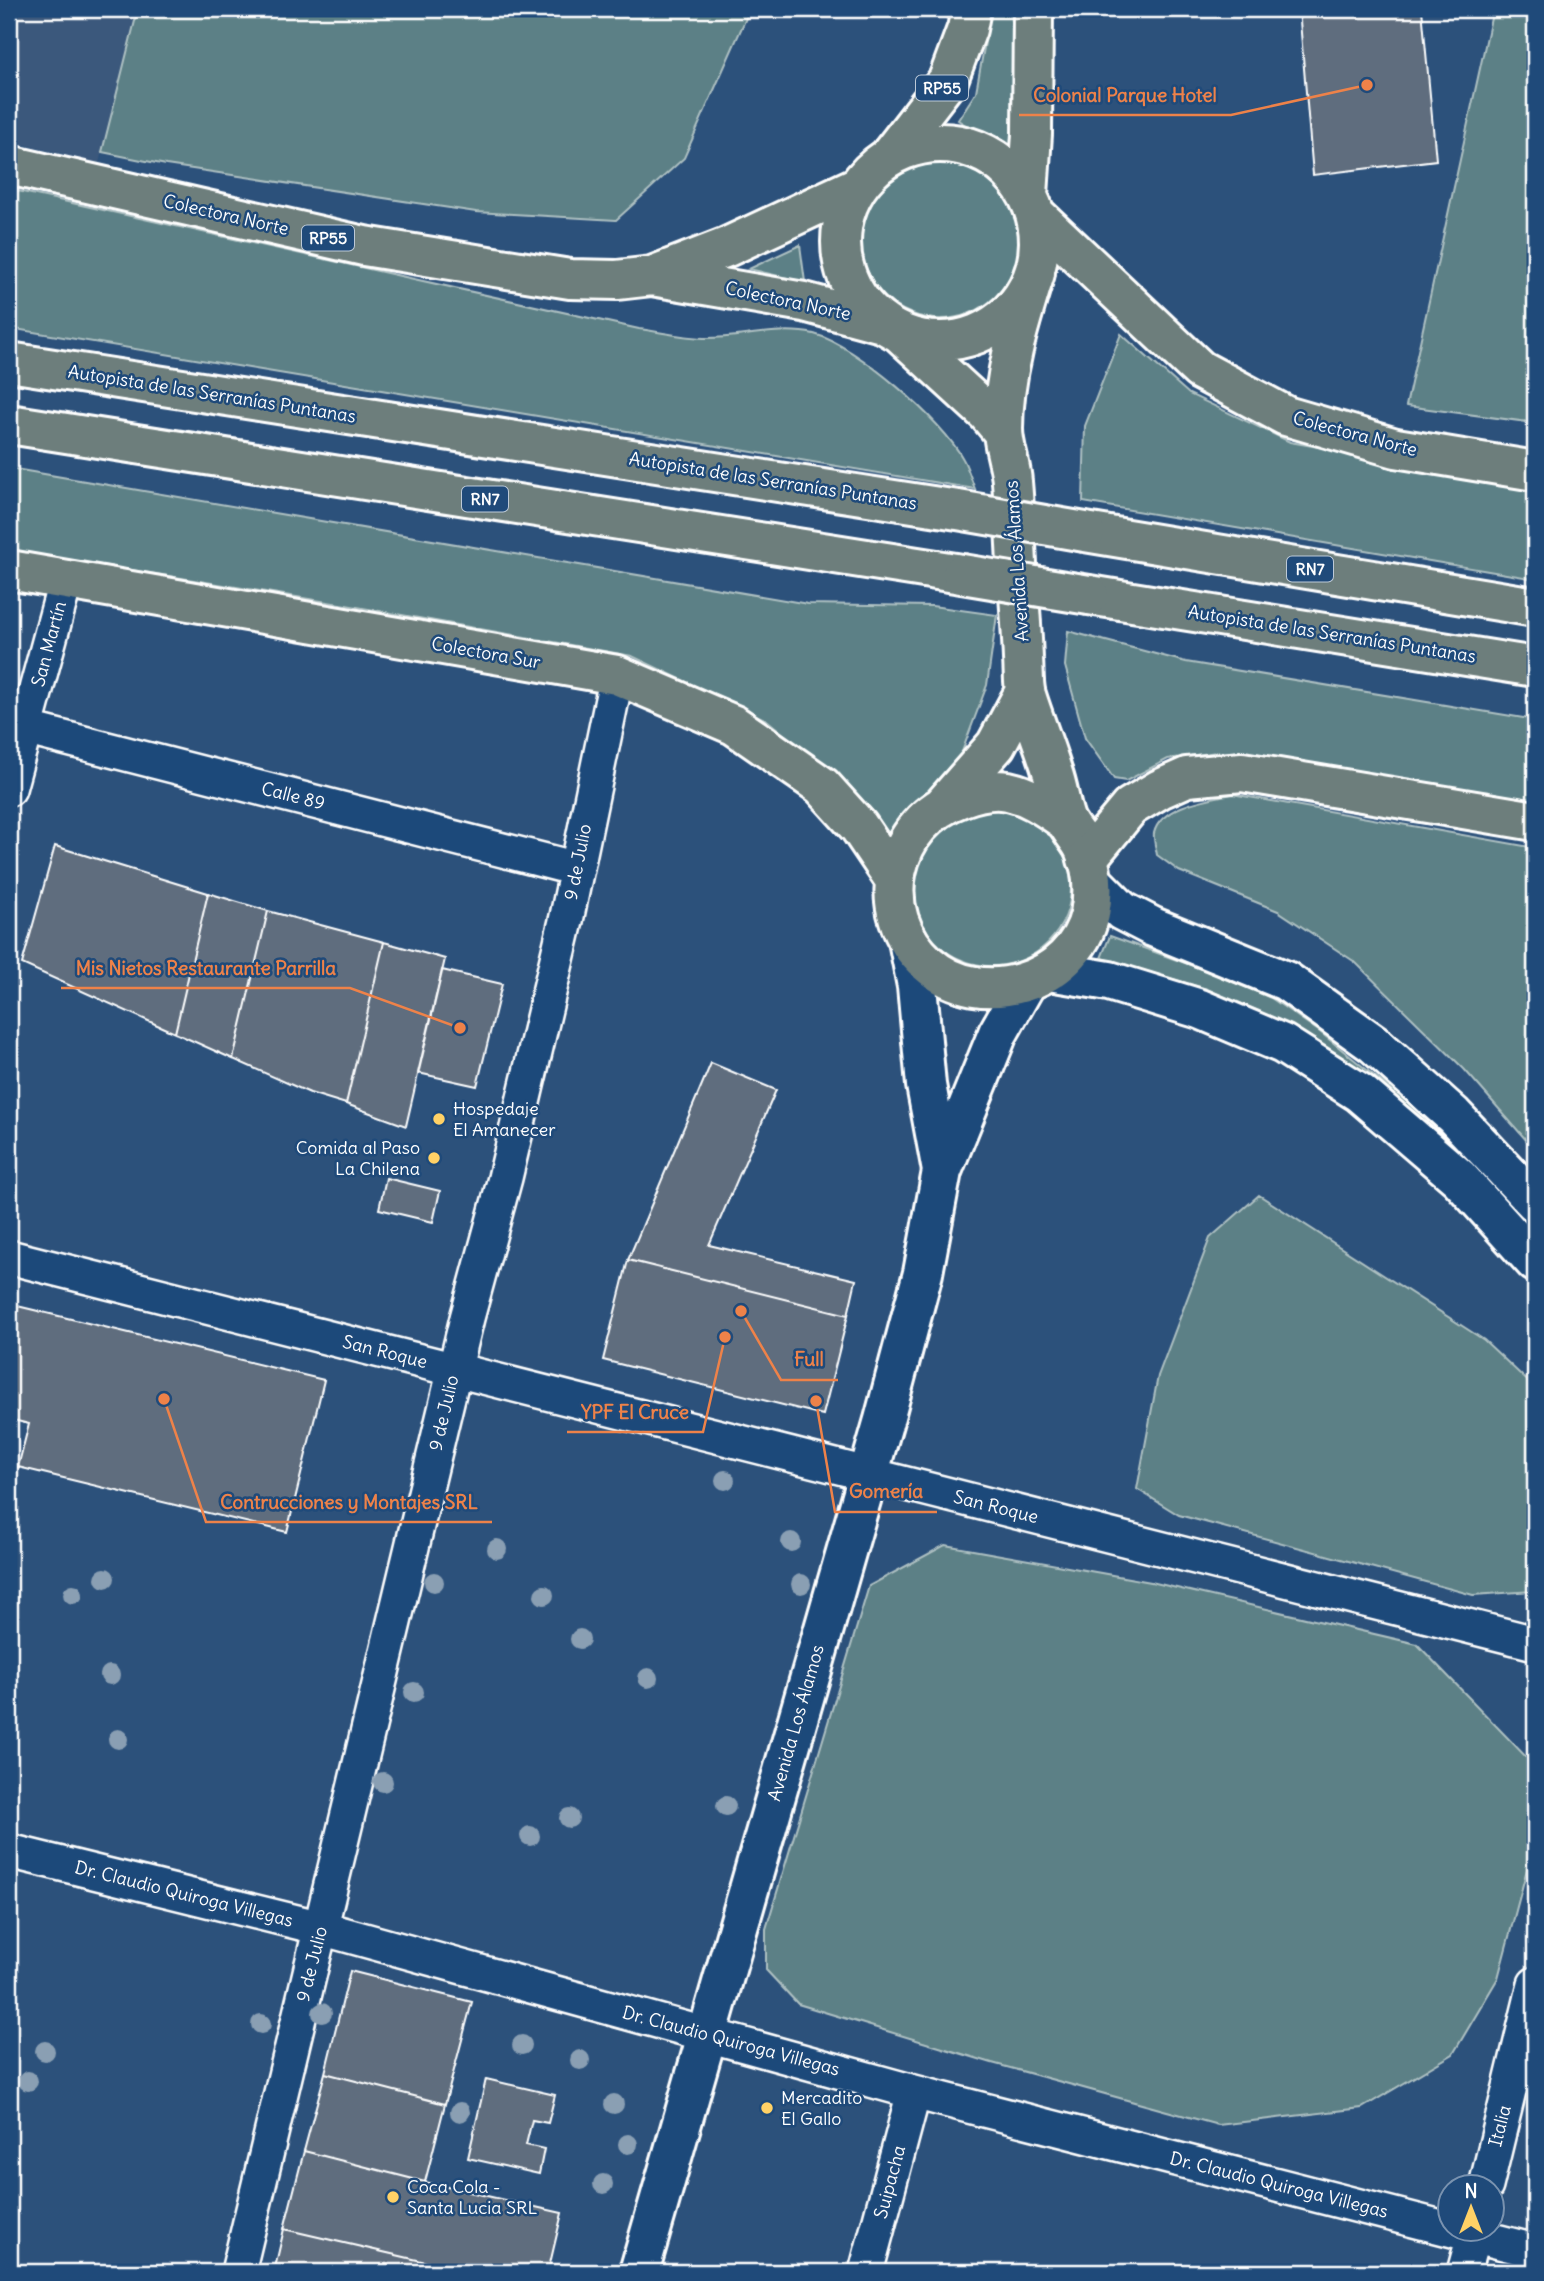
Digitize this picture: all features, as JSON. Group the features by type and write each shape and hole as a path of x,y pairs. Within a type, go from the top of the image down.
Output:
{"main road":[{"name":"RP55","path":"971,9 967,29 948,80 890,155 872,169 856,187 844,215 840,245 845,274 860,302 892,328 927,341 954,340 980,332 1003,318 1021,298 1035,272 1039,244 1032,205 1033,9"},
{"name":"RP55","path":"890,155 920,144 952,143 982,152 1008,170 1032,205"},
{"name":"Colectora Norte","path":"9,165 363,246 570,279 617,280 652,276 727,247 856,187"},
{"name":"Colectora Norte","path":"1032,205 1200,370 1286,416 1396,448 1535,471"},
{"name":"Avenida Los Álamos","path":"1035,272 1008,373 1003,431 1012,478 1025,691 1066,821"},
{"name":"Colectora Norte","path":"652,276 804,302 844,311 892,328"},
{"path":"892,328 959,385 1003,431"},
{"name":"Autopista de las Serranías Puntanas","path":"9,362 958,510 1535,607"},
{"name":"Autopista de las Serranías Puntanas","path":"9,424 1535,667"},
{"name":"Colectora Sur","path":"9,570 617,675 734,725 822,786 859,827 894,879"},
{"path":"1025,691 996,745 944,803 920,822 902,849 894,879 896,911 908,940 928,965 955,981 988,989 1038,976 1109,981 1200,1009 1283,1044 1360,1093 1458,1178 1535,1262"},
{"path":"1090,870 1130,807 1160,789 1187,778 1242,772 1535,821"},
{"path":"944,803 975,792 1006,791 1038,801 1066,821 1084,849 1090,870 1090,915 1075,946 1038,976"},
{"path":"1090,870 1122,911 1153,927 1286,981 1374,1044 1453,1115 1535,1202"},
{"name":"Avenida Los Álamos","path":"908,940 916,985 926,1085 942,1171"},
{"name":"Avenida Los Álamos","path":"639,2272 868,1475 923,1273 942,1171 998,1033 1038,976"}],"street":[{"name":"San Martín","path":"9,789 17,726 66,579"},
{"name":"9 de Julio","path":"237,2272 455,1370 505,1178 577,869 617,675"},
{"name":"Calle 89","path":"17,726 577,869"},
{"name":"San Roque","path":"9,1256 1535,1643"},
{"name":"Dr. Claudio Quiroga Villegas","path":"9,1850 321,1928 914,2092 1436,2222"},
{"name":"Italia","path":"1489,2172 1535,1984"},
{"name":"Suipacha","path":"866,2272 914,2092"},
{"path":"1464,2272 1472,2242"},
{"name":"Dr. Claudio Quiroga Villegas","path":"1506,2242 1535,2251"}],"shaded area":[{"path":"9,9 138,9 99,163 9,141"}],"green space":[{"path":"138,9 750,9 684,158 616,220 476,212 166,165 102,152"},
{"path":"991,9 1014,9 1016,158 958,120 976,92"},
{"path":"1493,9 1535,9 1535,423 1406,406"},
{"path":"940,161 970,167 996,184 1013,210 1019,240 1013,270 996,296 970,313 940,319 910,313 884,296 867,270 861,240 867,210 884,184 910,167"},
{"path":"9,189 639,329 708,338 787,331 814,334 832,341 874,368 918,406 953,443 965,462 975,489 9,328"},
{"path":"800,245 805,282 749,269"},
{"path":"1121,334 1189,394 1290,442 1535,485 1535,579 1083,502 1085,426"},
{"path":"9,468 808,604 932,606 997,615 987,685 960,757 937,791 887,840 844,784 767,720 632,656 346,605 9,550"},
{"path":"1068,631 1186,662 1535,720 1535,804 1372,774 1217,752 1168,759 1126,781 1114,779 1085,738 1065,666"},
{"path":"1232,794 1535,848 1535,1150 1464,1069 1355,962 1278,911 1179,871 1157,855 1154,833 1158,823 1166,816 1199,801"},
{"path":"992,808 1022,814 1048,831 1065,857 1071,887 1065,917 1048,943 1022,960 992,966 962,960 936,943 919,917 913,887 919,857 936,831 962,814"},
{"path":"1110,936 1213,973 1271,998 1320,1032 1408,1103 1535,1230 1535,1246 1314,1042 1259,1011 1207,989 1101,958"},
{"path":"1259,1195 1484,1340 1535,1388 1535,1591 1473,1595 1179,1515 1137,1489 1158,1376 1210,1238"},
{"path":"945,1545 1151,1582 1417,1644 1531,1762 1535,1780 1535,1839 1498,1978 1453,2054 1362,2108 1218,2125 992,2063 798,2004 766,1970 766,1929 869,1586"}],"building":[{"path":"1299,9 1422,9 1436,160 1313,175"},
{"path":"55,846 208,893 175,1033 22,964"},
{"path":"208,893 268,911 233,1059 175,1033"},
{"path":"268,911 384,942 346,1104 310,1093 233,1059"},
{"path":"384,942 445,959 406,1126 346,1104"},
{"path":"442,970 502,984 477,1086 418,1073"},
{"path":"711,1063 776,1090 709,1245 856,1280 848,1315 628,1260"},
{"path":"386,1178 440,1191 433,1222 379,1209"},
{"path":"628,1260 848,1315 823,1415 603,1360"},
{"path":"9,1304 324,1380 287,1532 18,1467 29,1424 9,1419"},
{"path":"350,1971 472,2002 445,2104 325,2073"},
{"path":"325,2073 445,2104 425,2182 304,2151"},
{"path":"486,2079 555,2095 548,2123 532,2120 526,2145 544,2149 539,2174 468,2158"},
{"name":"Coca Cola - Santa Lucia SRL","path":"304,2151 562,2213 548,2272 469,2272 284,2229"},
{"path":"284,2229 469,2272 274,2272"}],"place":[{"name":"Colonial Parque Hotel","path":"1367,85"},
{"name":"Mis Nietos Restaurante Parrilla","path":"460,1028"},
{"name":"Hospedaje El Amanecer","path":"439,1119"},
{"name":"Comida al Paso La Chilena","path":"434,1158"},
{"name":"Full","path":"741,1311"},
{"name":"YPF El Cruce","path":"725,1337"},
{"name":"Contrucciones y Montajes SRL","path":"164,1399"},
{"name":"Gomería","path":"816,1401"},
{"name":"Mercadito El Gallo","path":"767,2108"},
{"name":"Coca Cola - Santa Lucia SRL","path":"393,2197"}]}
